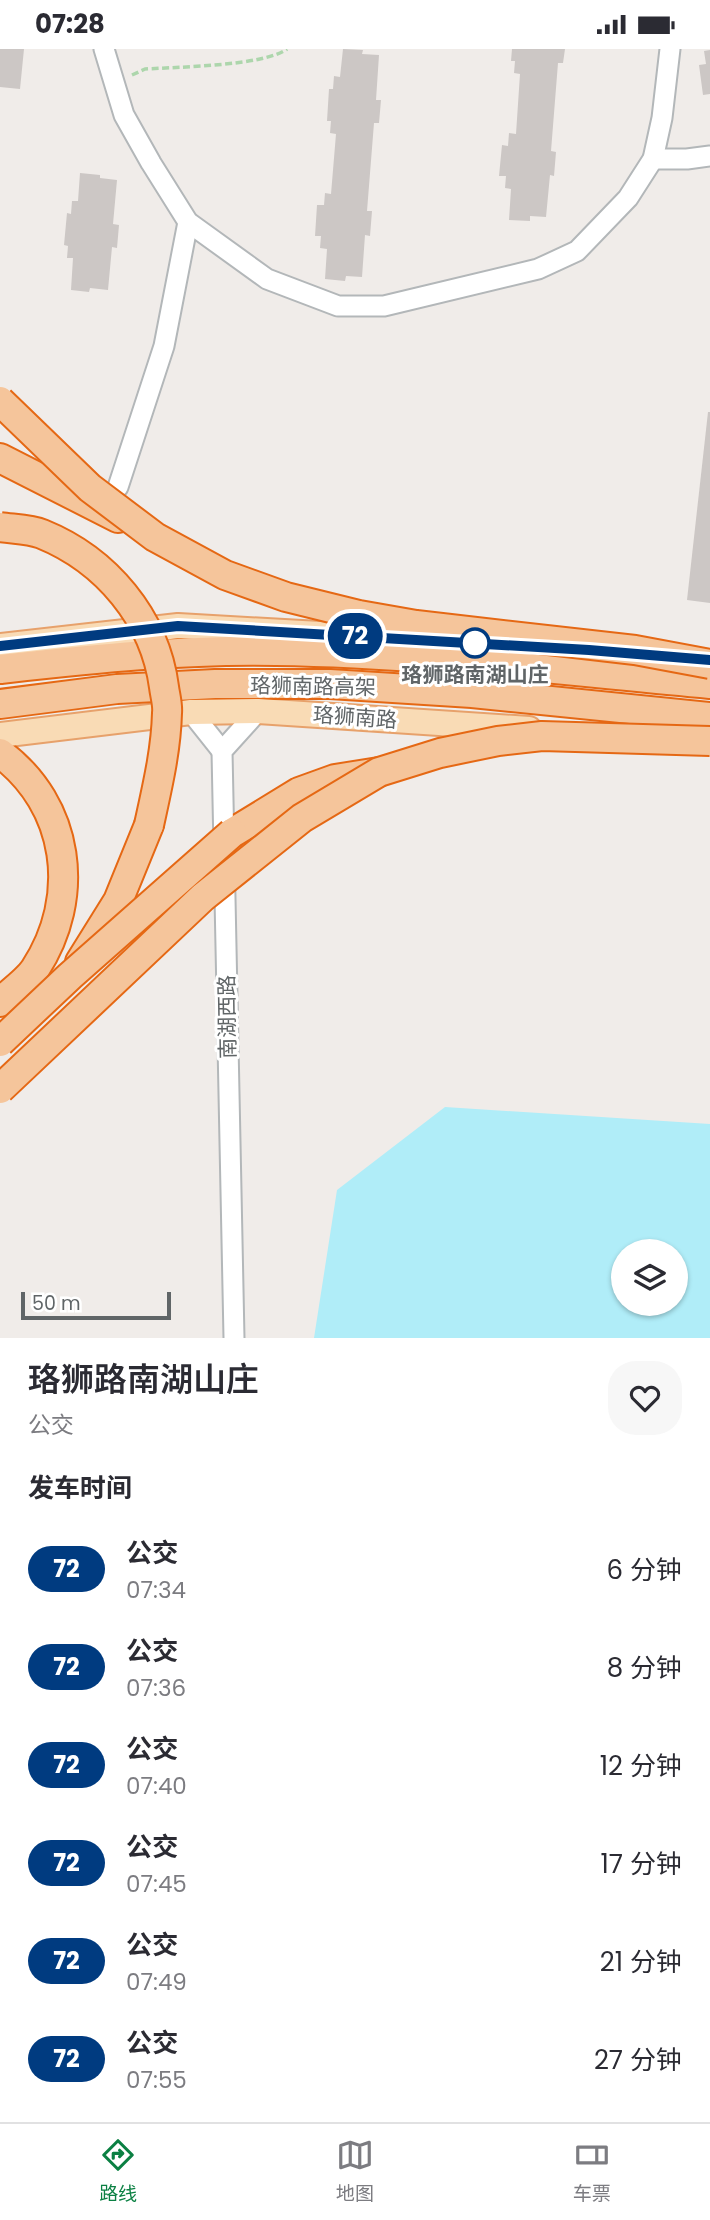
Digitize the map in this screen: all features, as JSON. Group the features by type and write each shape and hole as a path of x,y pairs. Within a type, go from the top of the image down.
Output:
{"highway":[{"path":"0,401 90,488 155,537"},
{"path":"0,458 225,575 286,597 359,615 416,625 635,650 710,662"},
{"path":"0,527 40,533 81,554 110,578 136,610 162,667 168,711 162,766 149,825 118,901 70,976"},
{"name":"珞狮南路高架","path":"0,669 141,654 275,651 452,661 710,684"},
{"name":"珞狮南路高架","path":"0,704 117,689 215,684 330,684 472,693 710,717"},
{"path":"0,1042 232,832 299,792 335,779 379,772 498,741 542,736 710,743"},
{"path":"0,753 28,777 49,812 62,851 64,896 55,932 34,971 0,1002"},
{"path":"0,1089 203,897 302,818 379,772"}],"main road":[{"path":"0,646 178,626 589,650 710,662"},
{"name":"珞狮南路","path":"0,735 191,712 258,711 710,743"}],"street":[{"path":"104,49 124,115 188,222 267,279 338,306 384,306 538,269 578,251 628,198 653,159 662,118 670,49"},
{"path":"653,159 710,156"},
{"path":"118,488 164,346 188,222"},
{"path":"191,712 222,751 258,711"},
{"name":"南湖西路","path":"222,751 234,1338"}],"path":[{"path":"115,84 145,69 259,60 279,55 287,49"}],"water":[{"path":"445,1107 710,1124 710,1338 314,1338 337,1190"}],"building":[{"path":"0,49 24,49 20,89 0,87"},
{"path":"343,49 363,50 362,54 379,55 376,100 381,100 379,123 374,123 367,211 372,211 370,236 365,235 362,277 346,276 345,281 325,279 327,249 320,248 321,236 315,236 317,205 324,205 325,193 331,194 336,134 330,133 331,121 327,121 329,89 333,89 334,76 340,77"},
{"path":"512,49 565,49 563,63 558,63 551,151 556,152 554,176 550,175 546,217 530,216 530,221 509,220 511,189 505,188 506,176 499,176 502,145 508,146 509,133 516,134 520,74 514,73"},
{"path":"710,50 710,94 703,95 699,65 706,64 704,51"},
{"path":"80,173 117,180 113,224 119,225 117,248 112,247 108,290 71,290 73,258 67,258 68,246 64,245 67,213 71,214 72,201 78,201"},
{"path":"710,412 710,603 687,600"}],"bus line":[{"name":"72","path":"0,646 178,626 589,650 710,660"}],"place":[{"name":"珞狮路南湖山庄","path":"475,643"}]}
